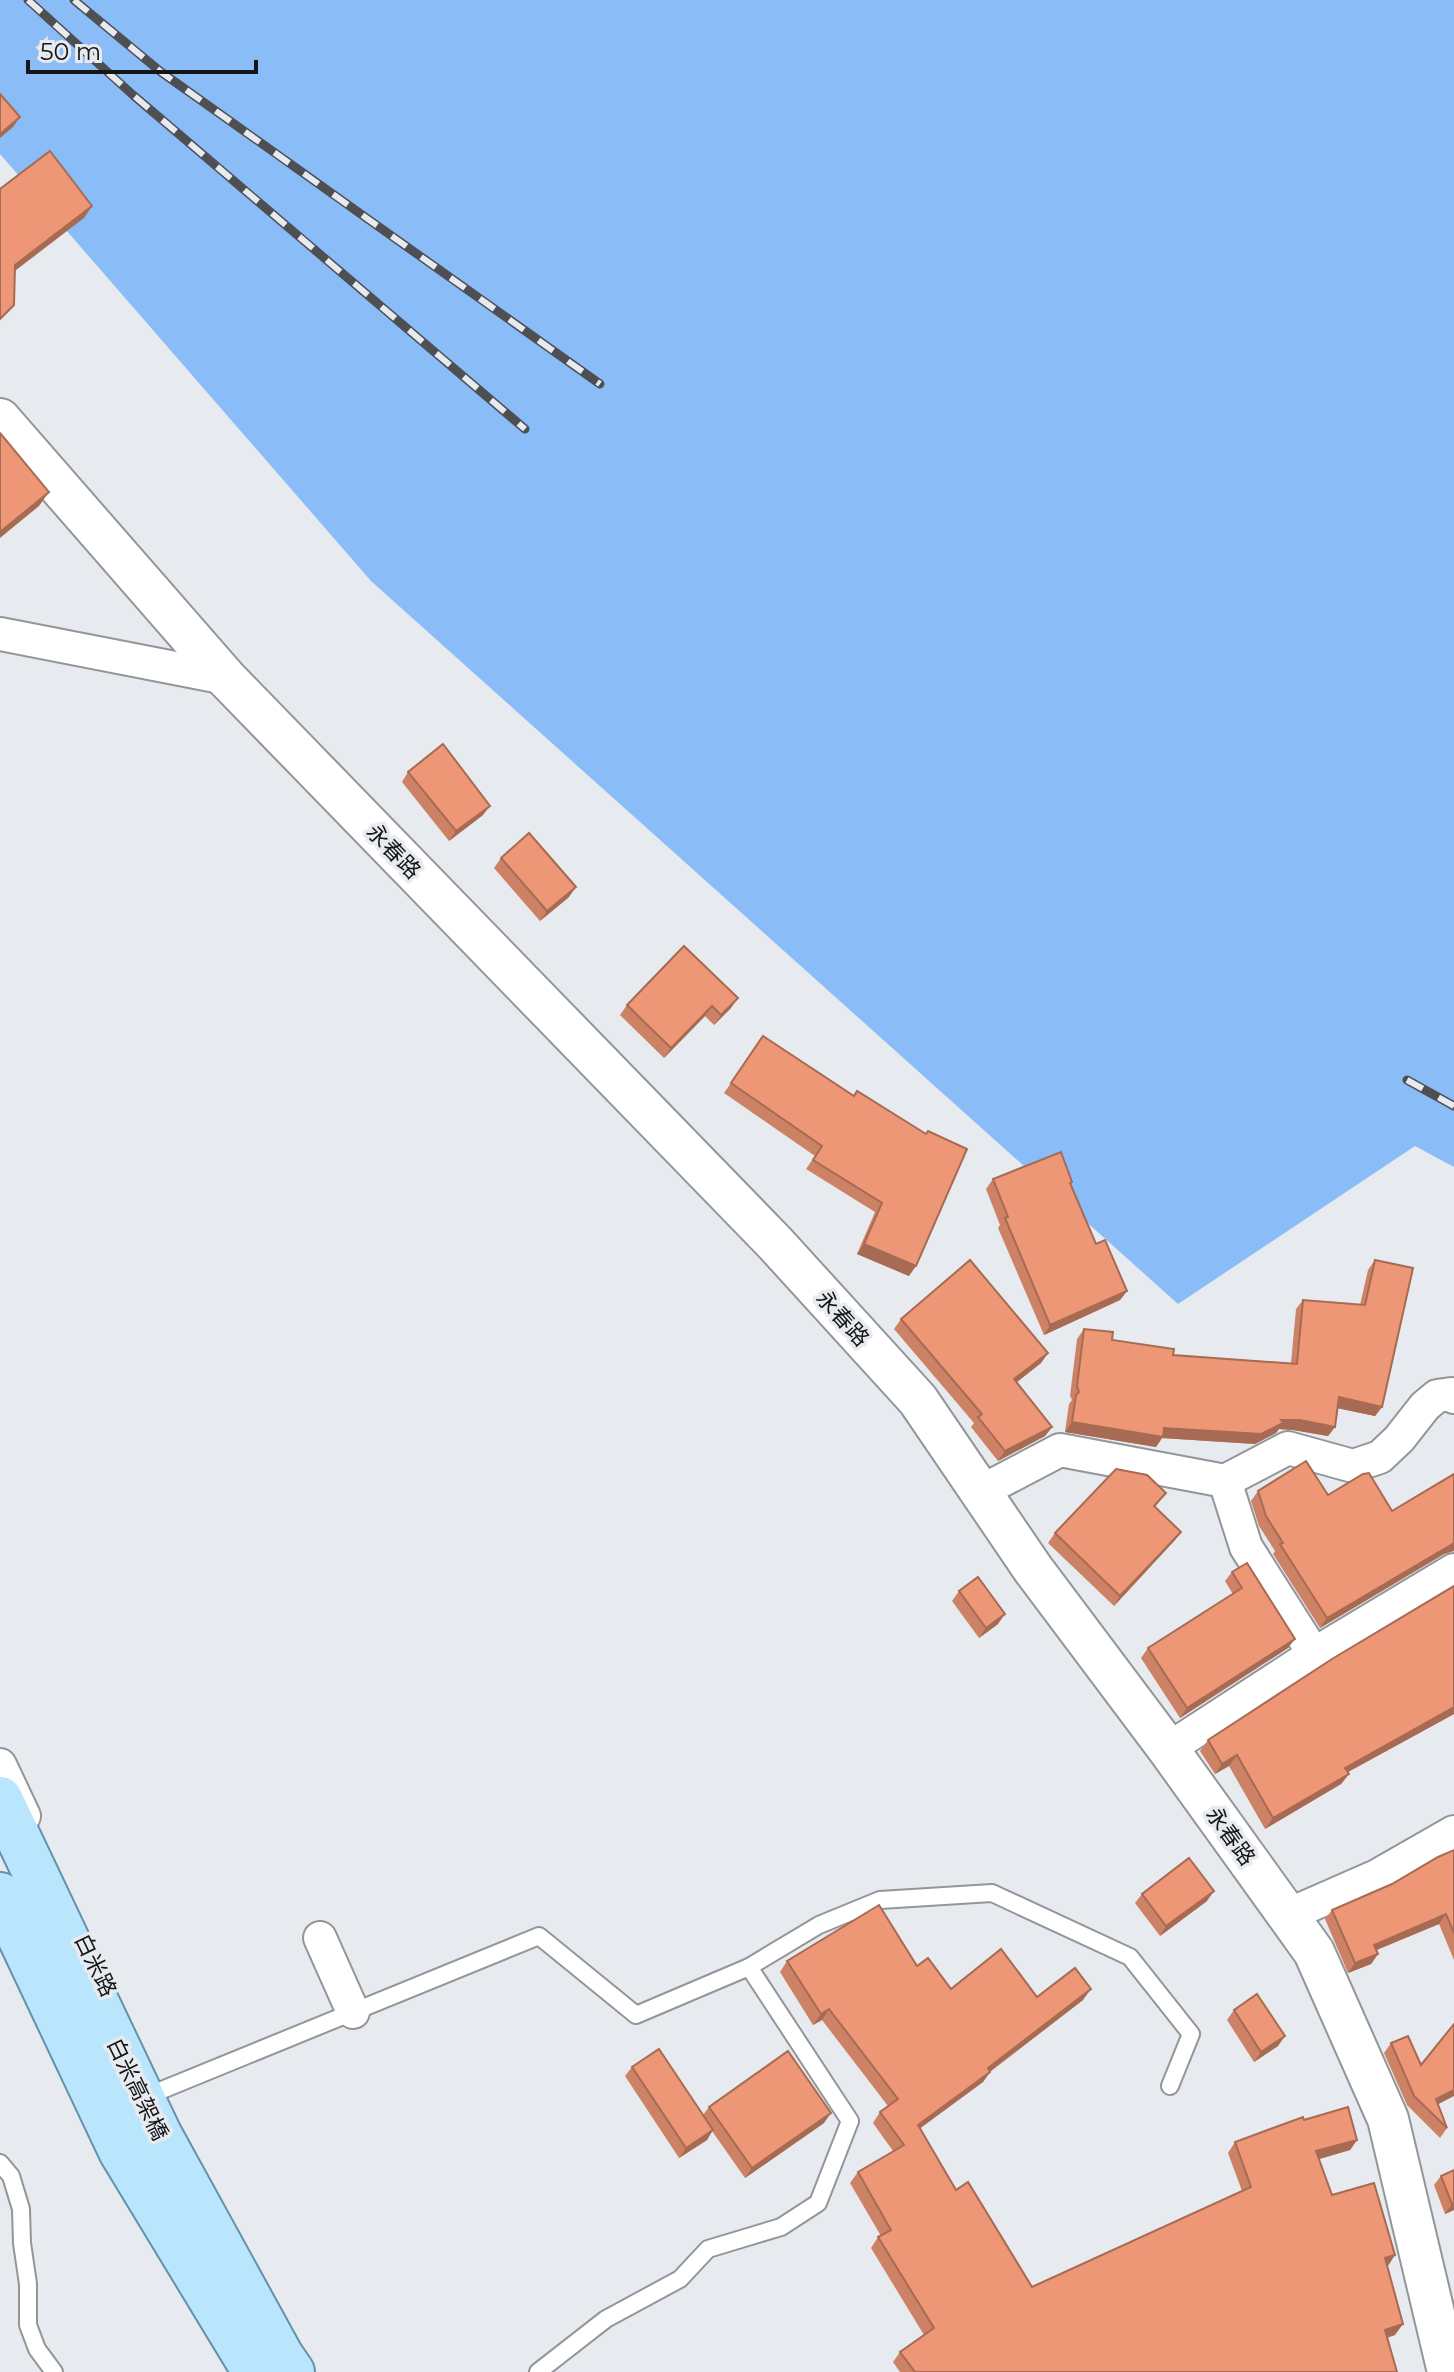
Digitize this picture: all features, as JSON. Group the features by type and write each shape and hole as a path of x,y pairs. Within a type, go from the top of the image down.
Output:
{"main road":[{"name":"白米高架橋","path":"0,1799 159,2134 292,2372"},
{"name":"白米高架橋","path":"0,1895 121,2151 255,2372"}],"street":[{"name":"永春路","path":"0,419 226,678 775,1243 918,1400 1033,1569 1314,1952 1388,2119 1448,2372"},
{"path":"0,634 226,678"},
{"path":"980,1492 1060,1450 1225,1481 1288,1448 1353,1466 1380,1457 1437,1396 1451,1394 1454,1397"},
{"path":"1225,1481 1246,1547 1314,1654"},
{"path":"1168,1749 1314,1654 1454,1570"},
{"name":"白米路","path":"0,1765 171,2121 314,2372"},
{"path":"1288,1915 1377,1876 1454,1832"},
{"path":"320,1938 353,2012"}],"lane":[{"path":"157,2092 539,1936 636,2015 749,1967 819,1925 880,1900 992,1893 1130,1957 1191,2034 1170,2086"},
{"path":"538,2372 606,2319 680,2279 708,2249 781,2227 818,2203 850,2121 749,1967"},
{"path":"0,2163 11,2176 21,2209 28,2284 28,2325 37,2349 54,2372"}],"shaded area":[{"path":"0,0 1454,0 1454,1167 1415,1146 1178,1304 371,581 0,154"}],"building":[{"path":"0,94 20,117 0,134"},
{"path":"50,151 92,206 15,265 14,305 0,319 0,189"},
{"path":"0,433 49,492 0,532"},
{"path":"443,744 490,806 456,831 408,772"},
{"path":"529,833 576,887 547,911 501,858"},
{"path":"684,946 738,998 721,1015 712,1006 671,1048 627,1005"},
{"path":"763,1036 854,1096 857,1091 926,1134 928,1131 967,1149 916,1266 864,1244 882,1203 813,1160 822,1146 731,1083"},
{"path":"1061,1152 1070,1183 1096,1244 1105,1240 1127,1291 1050,1325 1005,1218 1008,1217 993,1179"},
{"path":"970,1260 1048,1353 1014,1379 1052,1427 1005,1451 978,1417 982,1414 901,1319"},
{"path":"1375,1260 1413,1268 1382,1407 1339,1397 1335,1427 1300,1420 1281,1420 1283,1423 1261,1434 1164,1428 1163,1437 1072,1422 1079,1392 1077,1386 1084,1329 1113,1332 1112,1340 1174,1349 1173,1355 1297,1364 1303,1300 1365,1305"},
{"path":"1306,1461 1328,1495 1369,1473 1392,1511 1454,1474 1454,1543 1327,1618 1280,1544 1283,1543 1266,1516 1258,1491"},
{"path":"1116,1469 1147,1475 1166,1493 1154,1506 1181,1532 1120,1596 1055,1533"},
{"path":"1247,1563 1295,1639 1187,1708 1148,1648 1242,1588 1232,1572"},
{"path":"978,1577 1005,1614 986,1628 959,1591"},
{"path":"1454,1586 1454,1707 1345,1768 1349,1774 1273,1818 1237,1755 1222,1764 1208,1740 1332,1659"},
{"path":"1454,1850 1454,1933 1446,1914 1374,1945 1378,1954 1355,1963 1332,1910 1392,1884"},
{"path":"1189,1858 1214,1891 1166,1926 1142,1894"},
{"path":"879,1905 917,1966 928,1958 951,1989 1001,1949 1037,1997 1075,1968 1091,1989 988,2068 990,2072 918,2125 956,2190 968,2182 1032,2287 1251,2187 1235,2142 1303,2117 1304,2120 1348,2107 1357,2140 1316,2151 1332,2195 1374,2183 1395,2255 1385,2258 1403,2324 1385,2330 1397,2372 915,2372 900,2352 934,2328 878,2237 891,2230 858,2172 904,2145 880,2112 898,2099 829,2009 821,2014 787,1961"},
{"path":"1257,1994 1285,2036 1261,2052 1234,2010"},
{"path":"1454,2024 1454,2090 1436,2099 1447,2128 1414,2096 1391,2043 1408,2036 1421,2065"},
{"path":"659,2049 713,2130 686,2148 632,2067"},
{"path":"788,2051 831,2113 752,2168 709,2107"},
{"path":"1454,2170 1454,2203 1452,2204 1441,2176"}],"railway":[{"path":"28,0 133,95 525,429"},
{"path":"74,0 161,72 600,384"},
{"path":"1407,1080 1454,1106"}]}
